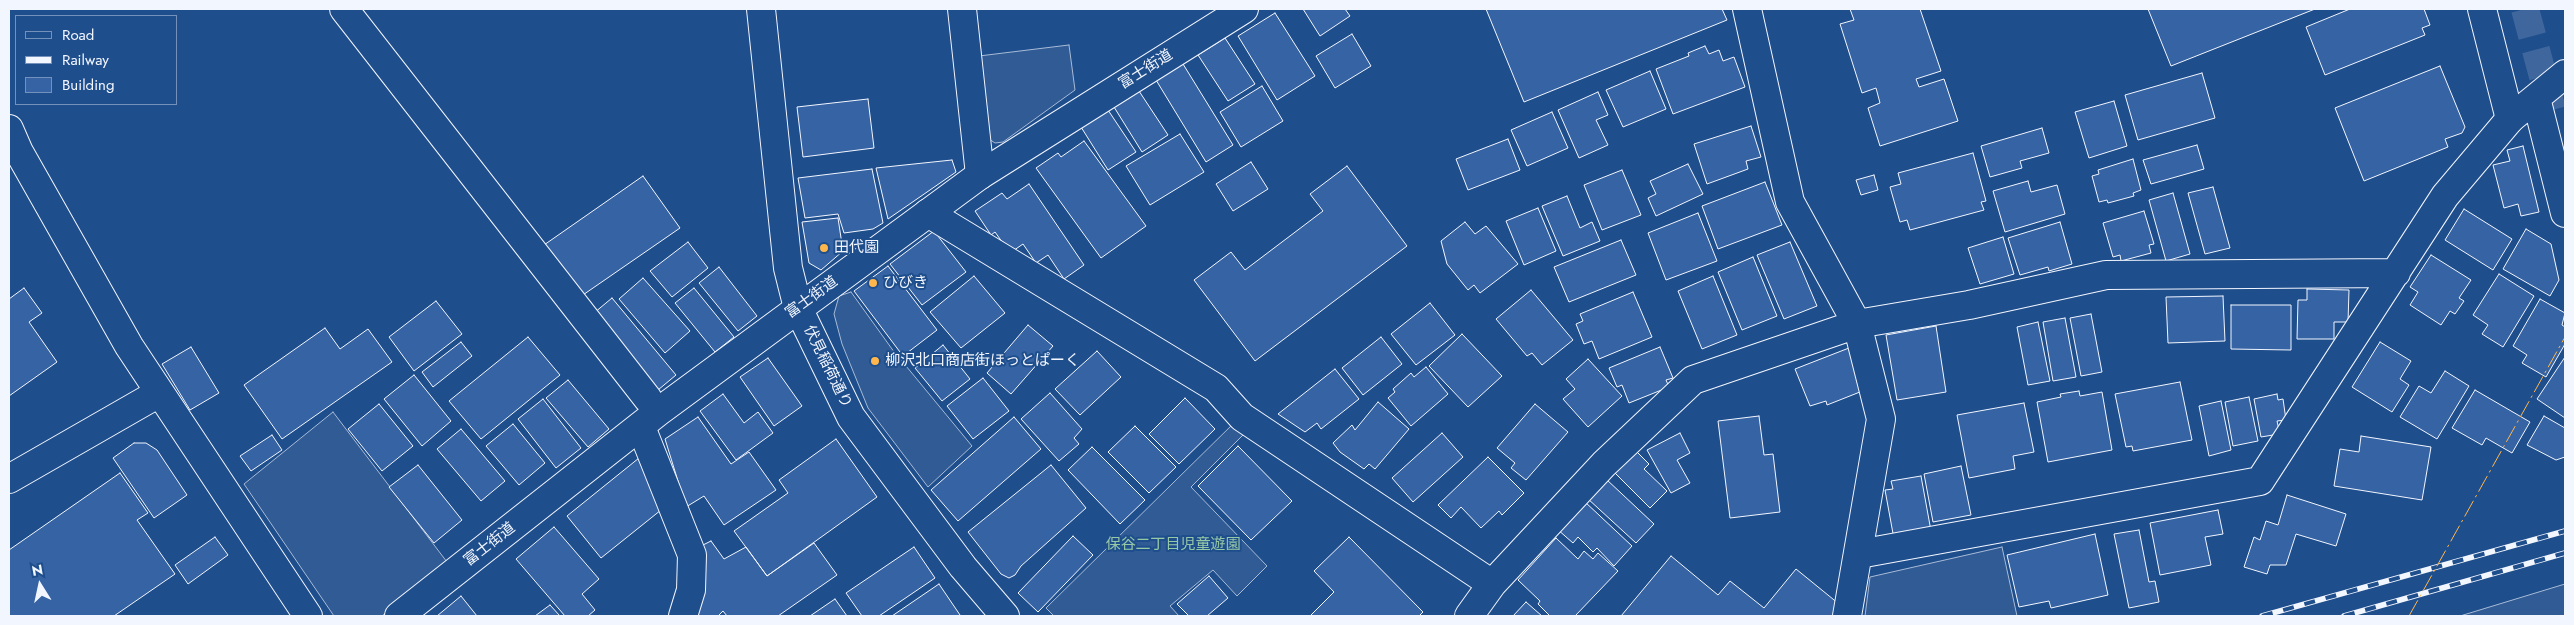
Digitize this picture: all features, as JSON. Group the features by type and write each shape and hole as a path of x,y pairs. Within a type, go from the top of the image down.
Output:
{"street":[{"path":"344,9 648,399"},
{"name":"伏見稲荷通り","path":"762,9 788,268 798,308 851,417 963,567 1005,616"},
{"path":"962,9 980,175"},
{"name":"富士街道","path":"399,616 641,427 798,308 980,175 1244,9"},
{"path":"1748,9 1790,202 1857,324 1882,419 1859,554 1846,616"},
{"path":"2482,9 2510,119"},
{"path":"1859,554 2260,481 2445,196 2510,119 2565,74"},
{"path":"2536,98 2565,213"},
{"path":"9,130 19,152 128,346 308,616"},
{"path":"928,213 1216,388 1242,417 1492,584"},
{"path":"1469,616 1492,584 1604,464 1693,380 1857,324 1969,305 2106,275 2396,273"},
{"path":"9,479 159,393"},
{"path":"641,427 692,555 691,590 683,616"}],"shaded area":[{"path":"1069,45 1075,90 1003,142 995,143 989,139 979,56"},
{"path":"851,292 892,349 972,446 928,487 868,408 842,344 834,314 839,296"},
{"path":"333,412 447,562 382,616 334,616 244,484"},
{"name":"保谷二丁目児童遊園","path":"1236,421 1247,431 1191,487 1267,566 1237,596 1213,570 1170,606 1179,616 1054,616 1046,608"},
{"path":"2002,547 2017,616 1865,616 1870,577"},
{"path":"2565,584 2565,616 2460,616"}],"building":[{"path":"1303,9 1345,9 1350,16 1320,36"},
{"path":"1486,9 1722,9 1727,20 1524,102"},
{"path":"1850,9 1920,9 1941,71 1916,79 1919,87 1944,79 1958,121 1880,146 1868,108 1880,103 1876,88 1862,93 1840,24 1854,20"},
{"path":"2148,9 2315,9 2171,66"},
{"path":"2350,9 2424,9 2430,25 2422,28 2425,35 2325,75 2306,27"},
{"path":"1275,13 1315,76 1277,100 1238,36"},
{"path":"1352,34 1371,66 1335,88 1316,56"},
{"path":"1225,38 1255,84 1228,101 1198,55"},
{"path":"1705,46 1709,54 1719,50 1723,61 1734,57 1745,87 1673,114 1656,69 1689,56 1688,53"},
{"path":"1183,64 1233,145 1206,162 1156,80"},
{"path":"2440,66 2465,127 2462,133 2445,139 2448,147 2364,181 2335,108"},
{"path":"1650,71 1666,109 1623,127 1606,90"},
{"path":"2202,73 2215,118 2138,140 2125,95"},
{"path":"1262,86 1283,121 1241,147 1220,112"},
{"path":"1139,91 1168,135 1142,152 1114,107"},
{"path":"1598,92 1608,115 1596,120 1608,145 1579,158 1558,110"},
{"path":"868,99 874,148 803,157 797,107"},
{"path":"2114,101 2127,146 2089,158 2075,112"},
{"path":"1108,110 1136,152 1108,170 1081,127"},
{"path":"1552,112 1568,148 1527,166 1511,130"},
{"path":"1751,126 1761,157 1746,161 1748,169 1707,184 1694,144"},
{"path":"2042,128 2049,153 2020,161 2022,168 1990,177 1981,146"},
{"path":"1180,134 1204,172 1150,205 1126,166"},
{"path":"1508,139 1520,170 1468,190 1456,159"},
{"path":"1084,141 1146,226 1101,258 1036,168 1058,153 1061,157"},
{"path":"2197,145 2204,169 2151,184 2143,160"},
{"path":"2523,146 2539,212 2521,216 2518,204 2504,208 2493,165 2510,161 2507,150"},
{"path":"1973,153 1986,201 1981,202 1984,210 1910,230 1907,220 1900,222 1890,187 1901,184 1898,173"},
{"path":"2133,159 2141,190 2133,193 2134,196 2108,203 2107,200 2099,202 2092,176 2099,174 2098,170"},
{"path":"952,160 956,172 888,219 876,168"},
{"path":"1251,162 1268,189 1233,211 1216,184"},
{"path":"1688,164 1703,194 1656,216 1648,198 1656,194 1650,181"},
{"path":"1347,166 1407,246 1255,361 1194,280 1231,252 1245,270 1323,211 1310,194"},
{"path":"872,169 883,223 873,229 844,233 838,214 805,218 798,178"},
{"path":"1622,170 1641,215 1602,230 1584,185"},
{"path":"1874,175 1878,190 1861,195 1856,180"},
{"path":"643,176 680,228 580,297 544,245"},
{"path":"2028,181 2031,192 2057,185 2065,214 2005,232 1993,191"},
{"path":"1765,182 1782,225 1718,249 1702,206"},
{"path":"1029,184 1084,265 1064,279 1048,255 1036,263 1023,244 1010,253 995,232 991,235 975,211 1002,193 1007,199"},
{"path":"2213,187 2230,248 2205,254 2188,193"},
{"path":"2173,193 2190,254 2166,261 2149,200"},
{"path":"1567,196 1580,228 1592,222 1600,241 1563,256 1542,206"},
{"path":"1538,208 1556,251 1524,265 1506,221"},
{"path":"2464,209 2512,239 2493,270 2445,240"},
{"path":"2144,211 2154,244 2149,245 2151,253 2121,261 2120,255 2113,257 2103,223"},
{"path":"1698,213 1717,261 1666,280 1648,233"},
{"path":"838,218 843,251 821,270 809,263 802,222"},
{"path":"1465,222 1475,234 1486,226 1518,264 1480,293 1474,285 1468,290 1447,264 1441,241"},
{"path":"2060,222 2072,264 2049,271 2048,267 2020,275 2008,238"},
{"path":"2526,229 2551,244 2559,280 2550,296 2503,269"},
{"path":"934,231 966,272 922,305 890,264"},
{"path":"2003,237 2014,274 1980,284 1968,248"},
{"path":"1621,240 1636,275 1569,302 1554,267"},
{"path":"688,242 708,268 672,297 650,271"},
{"path":"1790,242 1817,306 1784,319 1757,255"},
{"path":"2431,255 2471,280 2459,298 2464,301 2455,314 2450,311 2441,325 2410,305 2418,292 2410,287"},
{"path":"1753,257 1777,316 1742,330 1718,272"},
{"path":"888,266 937,330 903,356 854,291"},
{"path":"719,267 757,316 738,331 699,283"},
{"path":"2499,274 2534,296 2503,347 2482,334 2488,325 2473,315"},
{"path":"974,276 1005,313 961,348 930,312"},
{"path":"1713,276 1737,335 1702,349 1678,291"},
{"path":"643,278 690,331 665,353 619,299"},
{"path":"24,288 42,313 29,322 57,362 9,396 9,299"},
{"path":"694,288 734,337 715,352 675,303"},
{"path":"2307,289 2349,290 2348,322 2334,322 2334,339 2297,339 2298,300 2307,300"},
{"path":"1531,290 1573,340 1542,365 1532,353 1527,356 1496,319"},
{"path":"1633,292 1652,337 1599,359 1592,341 1584,344 1576,324 1583,321 1580,314"},
{"path":"2223,296 2225,341 2168,343 2166,297"},
{"path":"612,298 676,375 652,395 588,318"},
{"path":"2540,299 2565,313 2562,325 2565,327 2565,344 2546,377 2522,363 2527,355 2513,346"},
{"path":"436,301 462,334 414,371 389,337"},
{"path":"1430,303 1455,335 1416,365 1391,334"},
{"path":"2231,305 2291,305 2291,350 2231,349"},
{"path":"2091,314 2102,372 2081,376 2070,318"},
{"path":"2065,318 2076,377 2053,381 2043,322"},
{"path":"2038,322 2050,381 2028,385 2017,327"},
{"path":"1028,325 1053,346 1011,394 987,373"},
{"path":"1936,326 1946,392 1897,400 1886,335"},
{"path":"325,328 340,349 368,329 392,362 282,439 244,385"},
{"path":"1462,334 1502,376 1468,407 1429,366"},
{"path":"528,337 560,375 481,439 449,401"},
{"path":"1381,337 1402,364 1363,395 1342,368"},
{"path":"461,342 472,356 433,387 422,372"},
{"path":"2380,342 2411,361 2400,379 2409,385 2392,412 2352,387"},
{"path":"943,345 970,379 942,401 915,368"},
{"path":"191,347 219,393 190,410 162,364"},
{"path":"1660,347 1673,378 1666,380 1669,387 1629,403 1622,385 1617,387 1609,368"},
{"path":"1849,348 1865,390 1827,405 1826,401 1810,406 1795,369"},
{"path":"1097,351 1121,377 1080,415 1055,389"},
{"path":"2565,357 2565,418 2537,399"},
{"path":"768,358 802,406 774,426 740,377"},
{"path":"1588,359 1622,396 1588,427 1563,399 1575,389 1566,379"},
{"path":"1426,367 1448,394 1411,426 1388,398 1395,392 1393,389 1411,373 1414,377"},
{"path":"1335,369 1359,399 1321,429 1317,423 1305,432 1278,414"},
{"path":"2445,371 2469,386 2437,439 2400,417 2419,386 2431,393"},
{"path":"414,375 451,421 422,446 384,399"},
{"path":"983,378 1009,411 973,439 947,406"},
{"path":"568,380 609,429 588,447 546,398"},
{"path":"2180,382 2192,440 2133,451 2132,446 2126,447 2115,394"},
{"path":"2475,390 2530,422 2512,453 2486,438 2482,445 2452,428"},
{"path":"2079,391 2080,396 2102,392 2112,450 2048,462 2037,402 2061,397 2060,394"},
{"path":"1050,393 1082,429 1074,438 1079,444 1059,461 1021,419"},
{"path":"723,394 744,423 758,412 773,433 736,460 700,411"},
{"path":"2277,394 2278,400 2283,399 2286,420 2277,421 2279,430 2273,435 2261,437 2254,399"},
{"path":"2249,397 2258,441 2233,446 2225,402"},
{"path":"1185,398 1215,429 1179,464 1149,434"},
{"path":"543,399 581,448 556,468 518,419"},
{"path":"2221,401 2231,450 2209,456 2199,406"},
{"path":"1378,402 1409,429 1375,469 1369,464 1364,469 1340,452 1333,443 1352,425 1355,430"},
{"path":"2024,403 2034,452 2013,456 2015,469 1969,478 1957,415"},
{"path":"379,404 413,446 382,471 348,429"},
{"path":"1535,404 1568,432 1526,480 1511,468 1515,463 1497,448"},
{"path":"1759,416 1764,455 1773,454 1780,512 1730,518 1718,421"},
{"path":"2544,416 2565,428 2565,457 2556,460 2527,445"},
{"path":"698,417 731,464 749,452 776,490 724,525 704,496 686,507 665,439"},
{"path":"1014,417 1041,449 958,521 931,490"},
{"path":"513,424 545,463 519,485 486,446"},
{"path":"1135,426 1176,467 1149,493 1108,452"},
{"path":"461,429 505,481 481,501 437,449"},
{"path":"1442,433 1463,457 1413,502 1392,478"},
{"path":"1680,433 1690,453 1677,460 1690,483 1671,493 1647,450"},
{"path":"272,435 282,450 251,471 240,456"},
{"path":"2361,436 2431,447 2422,500 2334,486 2340,449 2359,452"},
{"path":"836,439 877,497 767,576 734,531 788,493 779,480"},
{"path":"134,443 146,443 157,450 187,495 154,518 113,458"},
{"path":"1238,446 1292,501 1251,540 1198,486"},
{"path":"1092,447 1145,500 1120,524 1068,470"},
{"path":"1635,450 1649,464 1644,469 1667,491 1650,508 1613,471"},
{"path":"1488,457 1524,493 1502,515 1499,511 1481,528 1461,507 1451,518 1438,505"},
{"path":"639,458 661,510 601,558 567,516"},
{"path":"418,465 462,520 434,543 389,487"},
{"path":"1051,465 1086,508 1021,566 1015,575 1009,578 1001,574 968,532"},
{"path":"1961,466 1971,515 1933,522 1924,474"},
{"path":"120,473 148,513 137,520 175,574 114,616 9,616 9,550"},
{"path":"1921,476 1931,531 1894,539 1885,490 1893,489 1891,481"},
{"path":"1606,479 1654,524 1636,543 1587,498"},
{"path":"2287,495 2346,514 2336,546 2296,534 2286,565 2270,565 2267,574 2244,567 2254,537 2260,540 2266,521 2278,525"},
{"path":"1584,501 1632,546 1614,566 1597,548 1593,552 1578,537 1573,543 1557,529"},
{"path":"2218,510 2223,534 2205,537 2211,565 2160,575 2150,523"},
{"path":"554,527 599,579 582,594 595,610 588,616 565,616 516,559"},
{"path":"2139,530 2149,582 2155,581 2159,602 2129,608 2114,534"},
{"path":"2095,534 2108,595 2051,608 2049,601 2019,607 2007,555"},
{"path":"1073,536 1093,555 1038,612 1018,593"},
{"path":"215,537 228,555 188,584 175,565"},
{"path":"1349,537 1423,612 1419,616 1310,616 1334,592 1314,571"},
{"path":"1556,538 1578,559 1584,551 1593,559 1598,553 1618,571 1575,616 1550,616 1538,604 1540,601 1518,580"},
{"path":"711,541 724,559 746,547 767,576 814,543 837,575 778,616 727,616 723,611 718,616 694,616 697,548"},
{"path":"914,547 935,578 879,616 862,616 846,593"},
{"path":"1671,556 1718,595 1730,581 1764,608 1796,569 1839,604 1834,616 1621,616"},
{"path":"1209,576 1228,598 1207,616 1189,616 1177,604"},
{"path":"939,584 960,615 892,616"},
{"path":"461,596 477,616 437,616"},
{"path":"835,599 847,616 810,616"},
{"path":"1526,602 1542,616 1513,616"},
{"path":"550,605 560,616 535,616"}],"tunnel":[{"path":"2525,9 2552,110"}],"railway":[{"path":"2262,616 2565,531"},
{"path":"2344,616 2565,553"}],"power":[{"path":"2409,616 2565,337"}],"place":[{"name":"田代園","path":"824,248"},
{"name":"ひびき","path":"873,283"},
{"name":"柳沢北口商店街ほっとぱーく","path":"875,361"}]}
